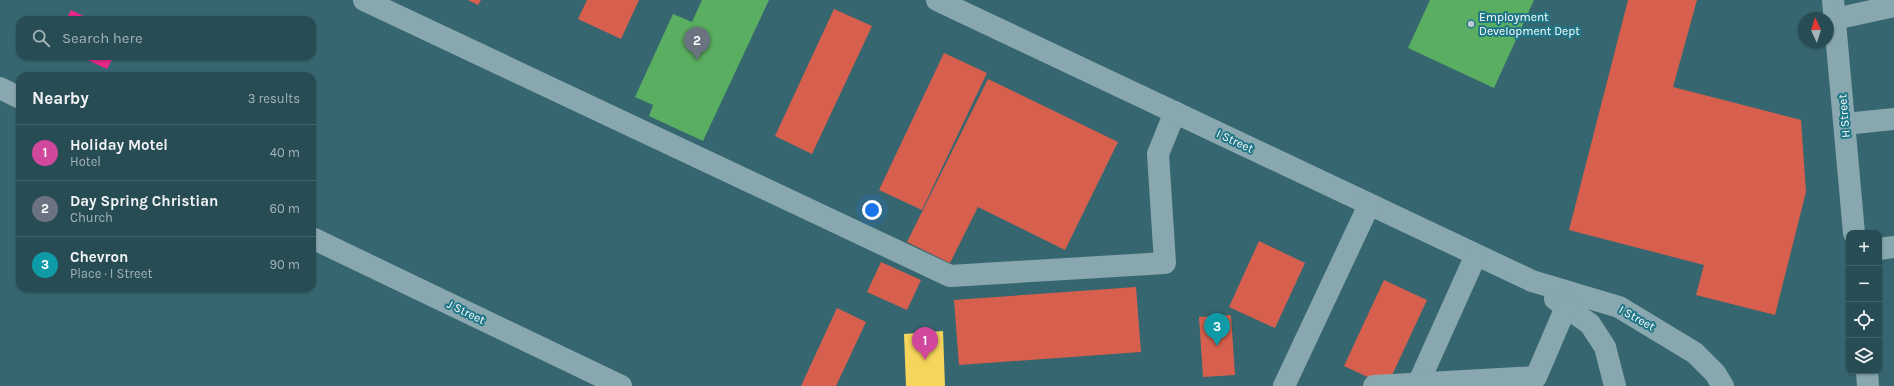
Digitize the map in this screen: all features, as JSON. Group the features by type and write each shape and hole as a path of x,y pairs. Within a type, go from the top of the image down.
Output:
{"street":[{"path":"364,0 950,276 1165,263 1158,154 1175,112"},
{"name":"I Street","path":"937,0 1532,282 1619,307 1695,352 1715,373 1723,386"},
{"path":"1834,10 1894,6"},
{"name":"H Street","path":"1834,10 1854,230"},
{"path":"0,88 16,96"},
{"path":"1845,124 1894,119"},
{"path":"1284,386 1370,205"},
{"name":"J Street","path":"316,240 621,386"},
{"path":"1882,248 1894,247"},
{"path":"1418,384 1476,255"},
{"name":"I Street","path":"1532,282 1590,324 1605,347 1615,386"},
{"path":"1374,386 1536,377 1566,307"},
{"path":"1867,374 1868,386"}],"building: Homes":[{"path":"943,331 945,386 906,386 904,334"}],"building: Shops":[{"path":"468,0 481,0 478,5"},
{"path":"587,0 639,0 621,39 578,19"},
{"path":"1628,0 1697,0 1673,87 1801,120 1806,192 1775,315 1696,295 1704,265 1569,230"},
{"path":"834,9 872,26 812,154 775,136"},
{"path":"944,53 987,73 922,210 879,190"},
{"path":"988,79 1118,142 1065,250 978,207 950,263 907,242"},
{"path":"1259,241 1305,263 1275,328 1229,307"},
{"path":"881,262 921,280 907,310 867,292"},
{"path":"1384,280 1427,300 1387,386 1344,366"},
{"path":"1136,287 1141,352 959,365 954,300"},
{"path":"837,308 866,322 836,386 801,386"},
{"path":"1231,315 1235,375 1203,377 1199,317"}],"building: Health":[{"path":"71,10 84,16 68,16"},
{"path":"88,60 112,60 107,69"}],"building: Public":[{"path":"702,0 769,0 703,141 649,116 653,105 635,97 673,14 692,22"},
{"name":"Employment Development Dept","path":"1430,0 1534,0 1494,88 1408,48"}],"place":[{"name":"Employment Development Dept","path":"1471,24"},
{"name":"Day Spring Christian","path":"697,60"},
{"name":"Chevron","path":"1217,346"},
{"name":"Holiday Motel","path":"925,360"}]}
